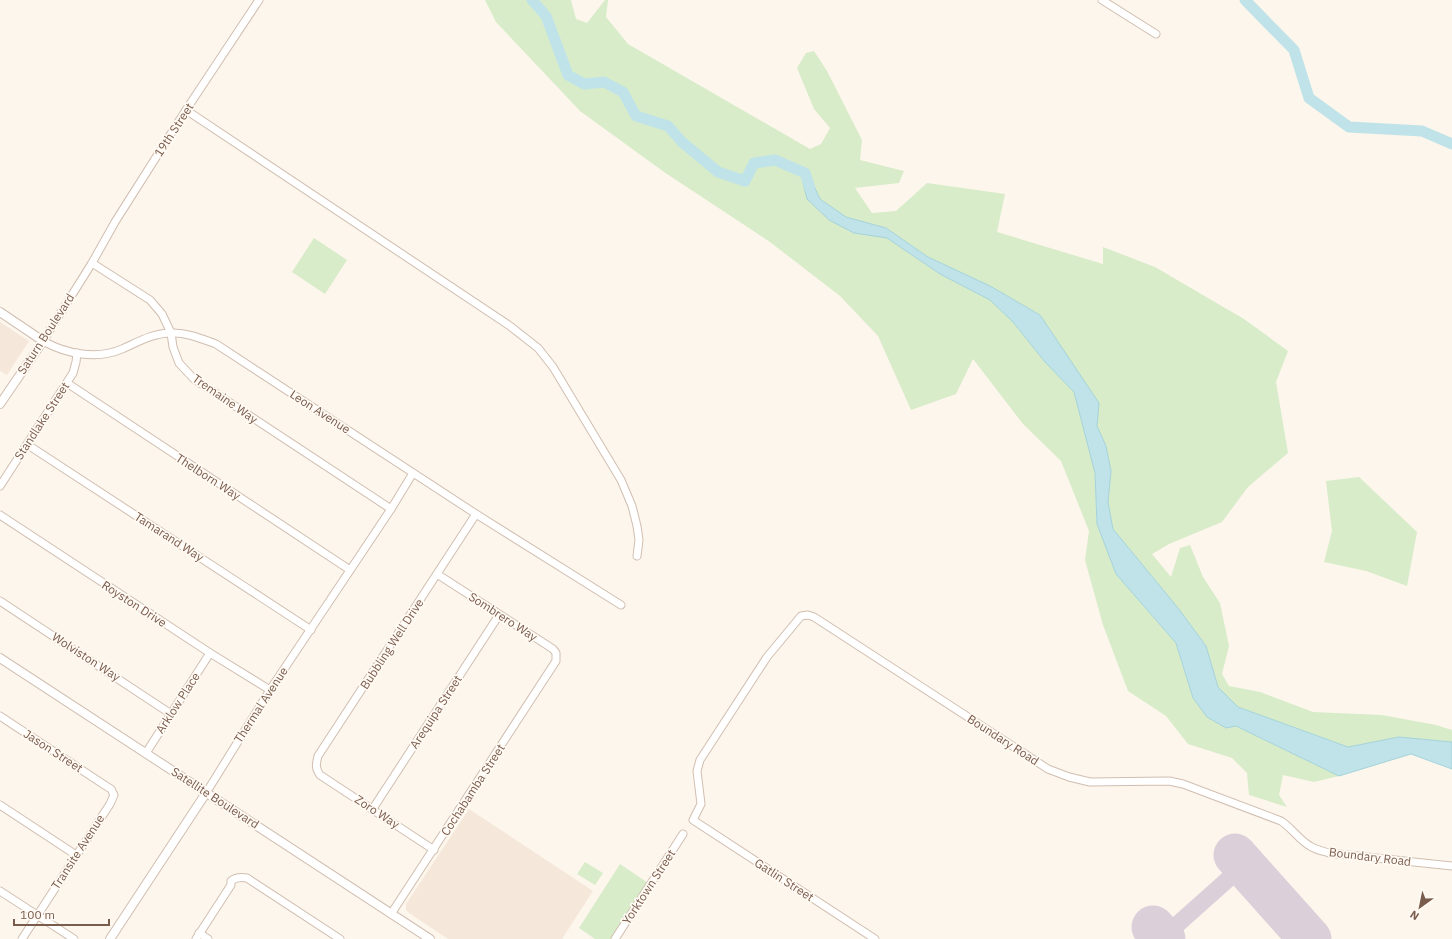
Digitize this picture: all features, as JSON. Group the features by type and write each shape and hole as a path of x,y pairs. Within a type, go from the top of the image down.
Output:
{"street":[{"name":"19th Street","path":"92,263 115,222 186,110 259,0"},
{"path":"1102,0 1156,34"},
{"path":"186,110 510,326 538,348 553,367 624,486 632,506 637,526 639,540 637,556"},
{"name":"Tremaine Way","path":"92,263 150,300 162,314 171,333 173,346 179,363 194,379 391,509"},
{"name":"Saturn Boulevard","path":"0,404 43,341 92,263"},
{"name":"Leon Avenue","path":"0,312 57,349 77,353 102,355 121,350 151,336 171,333 198,337 216,344 476,514 621,605"},
{"name":"Standlake Street","path":"0,486 28,445 73,373 77,353"},
{"name":"Thelborn Way","path":"67,383 350,570"},
{"name":"Tamarand Way","path":"28,445 311,630"},
{"name":"Thermal Avenue","path":"110,939 206,793 270,690 391,509 413,473"},
{"name":"Bubbling Well Drive","path":"320,775 316,764 318,756 476,514"},
{"name":"Royston Drive","path":"0,515 210,653 270,690"},
{"name":"Sombrero Way","path":"437,574 553,649 556,653 556,661 554,666"},
{"name":"Wolviston Way","path":"0,601 171,714"},
{"name":"Arequipa Street","path":"372,810 499,615"},
{"name":"Boundary Road","path":"693,820 701,804 697,778 700,760 724,716 767,657 799,618 808,615 814,617 1048,769 1069,778 1090,782 1169,780 1281,821 1290,827 1310,846 1317,850 1329,853 1452,866"},
{"name":"Arklow Place","path":"146,753 210,653"},
{"name":"Satellite Boulevard","path":"0,658 430,939"},
{"name":"Cochabamba Street","path":"391,914 554,666"},
{"name":"Jason Street","path":"0,716 106,786"},
{"name":"Zoro Way","path":"320,775 434,850"},
{"name":"Transite Avenue","path":"22,939 112,800 114,795 111,789 106,786"},
{"path":"0,805 76,855"},
{"name":"Gatlin Street","path":"693,820 875,939"},
{"name":"Yorktown Street","path":"615,939 682,834"},
{"path":"208,939 197,936 231,885 231,882 235,878 243,877 247,878 340,939"},
{"path":"0,891 74,939"}],"shaded area":[{"path":"0,322 29,341 7,375 0,371"},
{"path":"469,809 593,891 562,939 448,939 406,910 406,904"}],"green space":[{"path":"485,0 571,0 576,19 587,23 605,0 608,0 606,17 628,44 810,149 821,144 830,128 814,109 797,68 806,53 814,51 827,71 862,140 860,160 904,171 899,183 855,188 872,213 896,211 927,183 1005,194 997,232 1103,264 1103,247 1155,267 1244,319 1288,351 1276,382 1288,453 1248,487 1222,522 1169,544 1152,554 1171,577 1180,548 1190,545 1203,577 1220,603 1229,646 1222,674 1229,686 1260,692 1313,712 1382,715 1436,725 1452,730 1452,742 1399,737 1348,747 1238,707 1218,687 1206,646 1178,608 1113,529 1108,502 1111,471 1106,446 1097,426 1099,403 1040,315 990,286 928,257 886,228 846,217 820,199 807,171 803,183 854,233 887,238 940,274 990,300 1013,322 1045,362 1074,392 1095,473 1097,524 1116,574 1176,643 1193,698 1226,728 1236,726 1339,776 1314,782 1283,775 1279,795 1287,807 1249,795 1247,773 1232,758 1188,744 1166,716 1128,691 1103,625 1085,560 1089,531 1061,461 1023,424 973,359 956,394 911,410 878,336 840,296 770,242 664,172 580,111 496,22"},
{"path":"314,238 347,260 325,294 292,272"},
{"path":"1359,477 1417,532 1407,586 1366,571 1324,562 1332,531 1326,481"},
{"path":"585,862 603,873 595,885 577,874"},
{"path":"620,864 648,883 611,939 595,939 579,928"}],"water":[{"path":"807,171 820,199 846,217 886,228 928,257 990,286 1040,315 1099,403 1097,426 1106,446 1111,471 1108,502 1113,529 1178,608 1206,646 1218,687 1238,707 1348,747 1399,737 1452,742 1452,769 1411,754 1339,776 1236,726 1226,728 1207,717 1193,698 1176,643 1116,574 1097,524 1095,473 1074,392 1045,362 1013,322 990,300 940,274 887,238 854,233 829,220 807,199 803,183"}],"waterway":[{"path":"532,0 546,16 568,75 584,84 604,82 623,92 636,116 668,126 682,142 718,172 745,181 754,163 775,160 805,173 810,188"},
{"path":"1245,0 1294,50 1309,98 1349,127 1422,131 1452,144"}],"taxiway":[{"path":"1161,939 1244,865"}],"runway":[{"path":"1235,855 1310,939"},
{"path":"1153,927 1164,939"}]}
